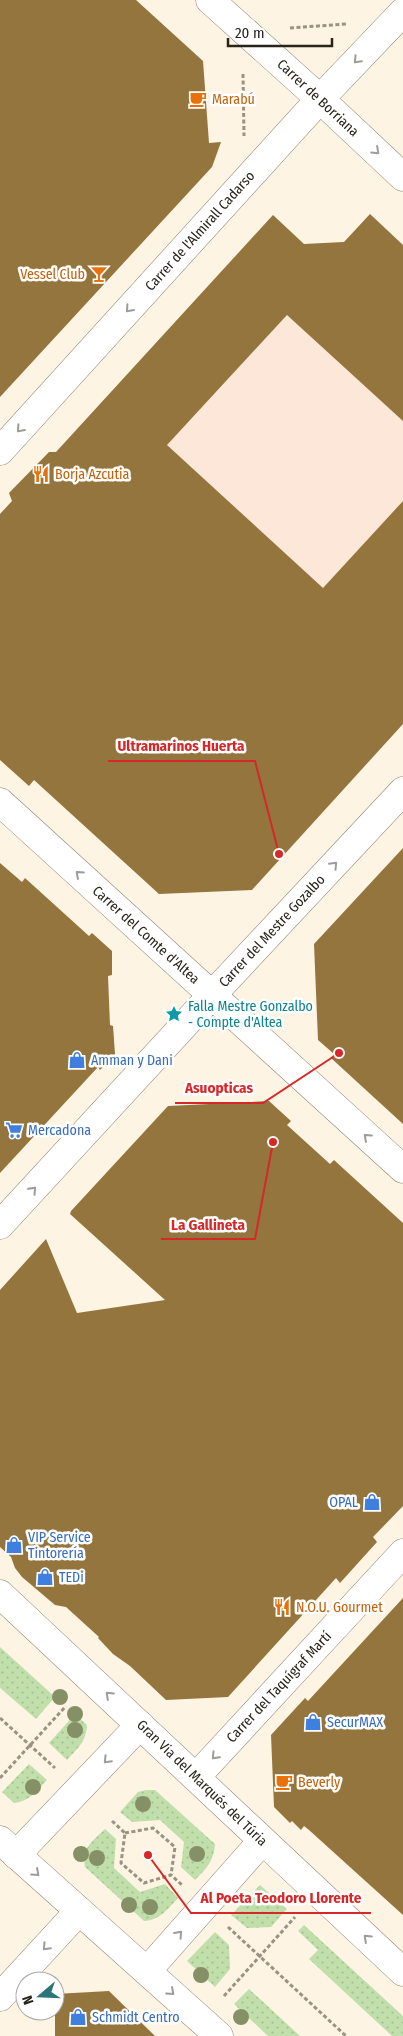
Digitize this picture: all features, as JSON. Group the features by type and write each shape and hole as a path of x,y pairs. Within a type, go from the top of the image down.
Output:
{"street":[{"name":"Carrer de Borriana","path":"210,0 403,177"},
{"name":"Carrer de l'Almirall Cadarso","path":"0,451 320,99 403,12"},
{"name":"Carrer del Mestre Gozalbo","path":"0,1226 403,791"},
{"name":"Carrer del Comte d'Altea","path":"0,802 403,1169"},
{"name":"Carrer del Taquígraf Martí","path":"196,1777 403,1553"},
{"name":"Gran Via del Marqués del Túria","path":"0,1594 403,1972"},
{"path":"140,1724 8,1847 220,2036"},
{"path":"147,1971 262,1841"},
{"path":"0,1996 79,1911"}],"path":[{"path":"283,29 349,24"},
{"path":"0,1778 66,1706"},
{"path":"0,1718 57,1770"},
{"path":"112,1821 125,1833"},
{"path":"125,1833 153,1828 175,1847 171,1875"},
{"path":"125,1833 121,1863 144,1883 171,1875"},
{"path":"171,1875 187,1890"},
{"path":"224,1996 296,1918"},
{"path":"223,1923 346,2036"}],"shaded area":[{"path":"370,214 403,245 403,501 270,647 58,450 273,215 304,244 344,242"}],"green space":[{"path":"0,1647 55,1697 36,1719 0,1688"},
{"path":"75,1714 87,1725 86,1731 81,1744 67,1760 49,1743"},
{"path":"29,1764 47,1780 29,1798 14,1803 2,1792"},
{"path":"155,1790 215,1844 209,1864 195,1880 181,1867 184,1842 160,1820 132,1822 120,1812 138,1792"},
{"path":"105,1829 116,1839 114,1868 140,1892 165,1884 178,1898 155,1919 144,1921 85,1867 85,1854 89,1845"},
{"path":"260,1885 287,1909 271,1927 247,1928 231,1915"},
{"path":"304,1925 403,2016 403,2036 392,2036 309,1959 318,1950 298,1931"},
{"path":"215,1932 229,1945 230,1969 215,1987 187,1961"},
{"path":"249,1989 300,2036 268,2036 234,2004"}],"building":[{"path":"0,0 136,0 203,61 209,143 221,142 212,167 0,397"},
{"path":"370,214 403,245 403,421 287,315 167,445 323,588 403,501 403,724 252,890 159,894 34,780 29,786 0,760 0,514 12,501 9,493 49,452 56,452 273,215 304,244 344,242"},
{"path":"403,848 403,1124 331,1058 334,1054 318,1040 314,944"},
{"path":"0,863 22,882 25,878 89,936 92,933 112,951 112,975 108,976 110,1025 113,1026 115,1054 100,1070 98,1067 0,1173"},
{"path":"269,1101 291,1121 287,1125 330,1164 334,1160 403,1223 403,1506 373,1537 377,1542 340,1583 336,1578 228,1697 166,1700 130,1666 113,1654 99,1637 66,1607 55,1605 22,1577 15,1568 11,1557 0,1547 0,1290 46,1239 77,1313 165,1300 70,1214 71,1211 168,1106"},
{"path":"403,1598 403,1915 309,1830 304,1826 301,1830 292,1821 290,1823 274,1807 271,1735 305,1698 308,1701"},
{"path":"109,1991 155,2036 55,2036 55,2021 65,2021 65,1993"}],"place":[{"name":"Marabú","path":"198,99"},
{"name":"Vessel Club","path":"99,274"},
{"name":"Borja Azcutia","path":"41,474"},
{"name":"Ultramarinos Huerta","path":"279,854"},
{"name":"Falla Mestre Gonzalbo - Compte d'Altea","path":"174,1014"},
{"name":"Asuopticas","path":"339,1053"},
{"name":"Amman y Dani","path":"77,1060"},
{"name":"Mercadona","path":"14,1130"},
{"name":"La Gallineta","path":"273,1142"},
{"name":"OPAL","path":"372,1502"},
{"name":"VIP Service Tintorería","path":"14,1545"},
{"name":"TEDi","path":"45,1577"},
{"name":"N.O.U. Gourmet","path":"282,1607"},
{"name":"SecurMAX","path":"313,1722"},
{"name":"Beverly","path":"284,1782"},
{"name":"Al Poeta Teodoro Llorente","path":"148,1855"},
{"name":"Schmidt Centro","path":"78,2017"}]}
